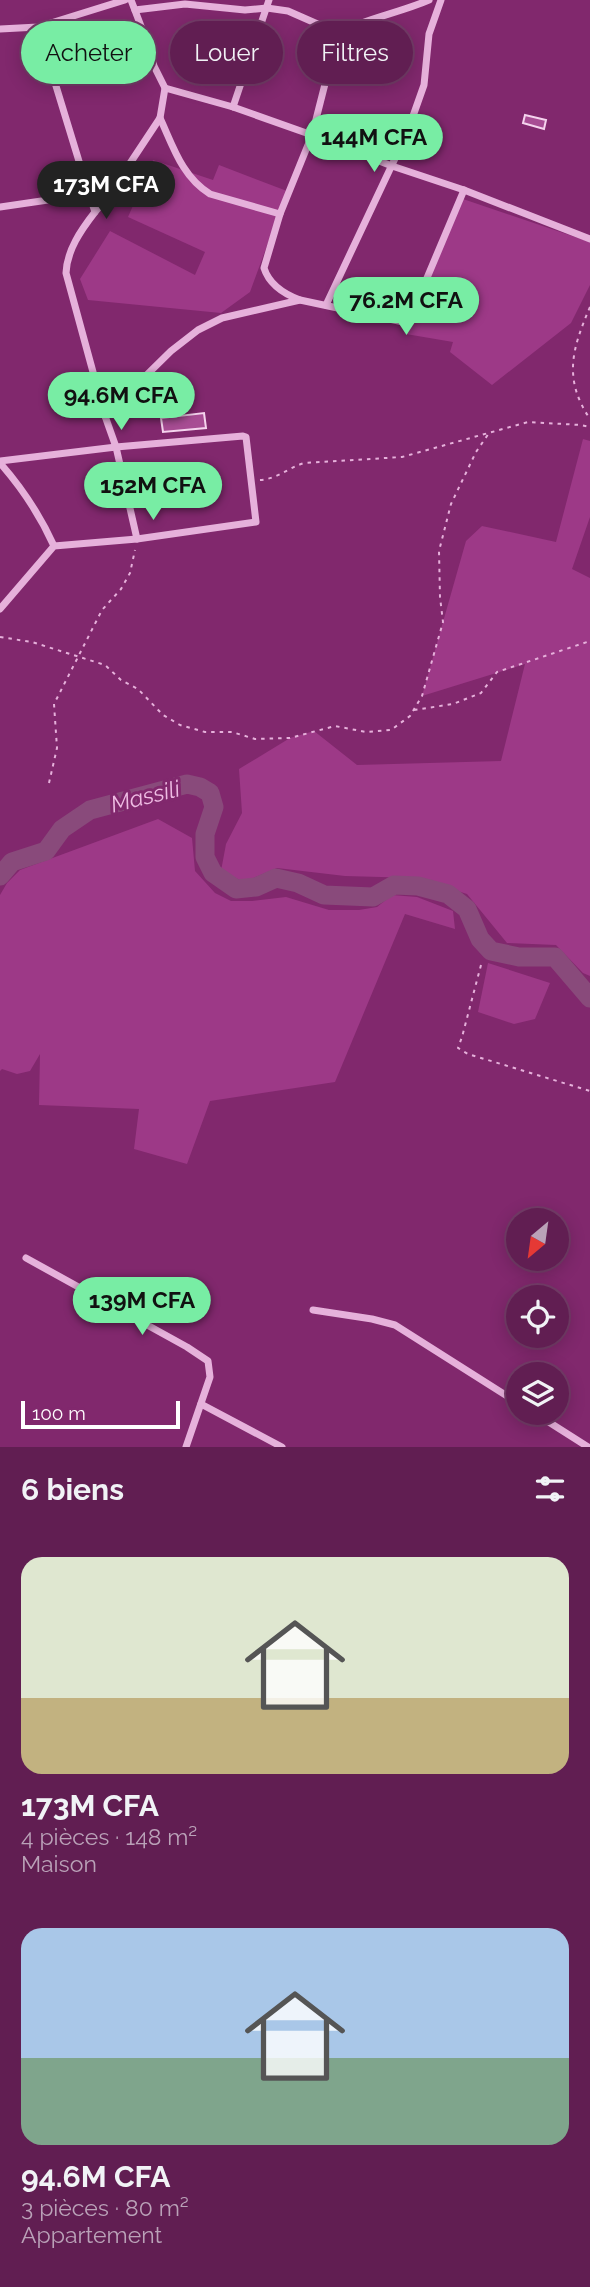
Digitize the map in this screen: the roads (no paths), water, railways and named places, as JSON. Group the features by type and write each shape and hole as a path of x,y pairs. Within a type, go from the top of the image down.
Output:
{"street":[{"path":"57,21 125,0"},
{"path":"131,0 154,66 165,88 160,118 107,198 82,229 69,254 66,273 116,447 137,539"},
{"path":"367,21 410,9 429,0"},
{"path":"326,305 407,133 424,85 429,34 441,0"},
{"path":"135,9 185,4 245,10 268,4 311,21"},
{"path":"233,107 268,4"},
{"path":"0,29 21,28"},
{"path":"55,84 95,212"},
{"path":"326,84 313,135 280,214 264,268 270,280 289,296 408,323 464,190"},
{"path":"165,88 233,107 313,135 590,239"},
{"path":"160,118 179,160 201,188 210,194 280,214"},
{"path":"0,207 89,194"},
{"path":"105,416 171,351 198,330 222,318 300,300"},
{"path":"0,462 116,447 243,436 246,437 252,480 255,523 137,539 54,546 0,609"},
{"path":"0,462 44,523 54,546"},
{"path":"26,1258 176,1340 208,1361 210,1377 186,1447"},
{"path":"313,1310 396,1325 506,1395"},
{"path":"201,1404 282,1447"},
{"path":"553,1425 588,1447"}],"waterway":[{"name":"Massili","path":"0,876 12,862 46,851 62,829 90,810 187,784 210,793 214,807 205,834 205,857 213,873 236,889 256,887 276,878 298,883 324,895 373,897 394,885 418,886 448,894 467,909 480,939 491,951 519,957 555,957 590,998"}]}
